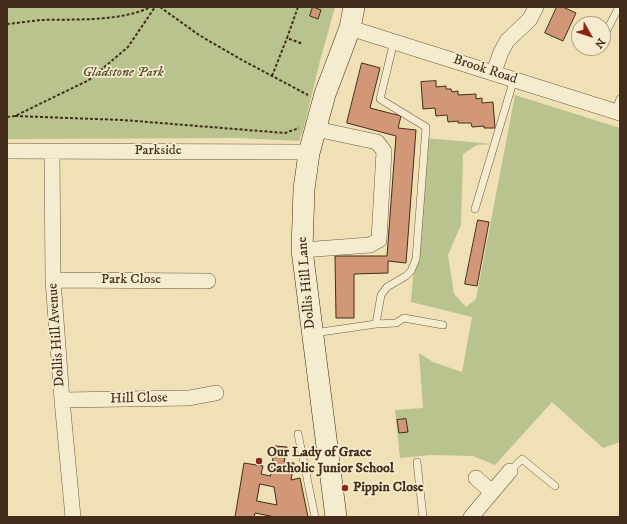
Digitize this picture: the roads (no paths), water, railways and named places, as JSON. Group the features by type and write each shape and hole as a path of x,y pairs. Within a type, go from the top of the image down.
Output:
{"street":[{"name":"Dollis Hill Lane","path":"336,517 302,250 304,189 309,153 310,128 325,94 350,28 354,7"},
{"path":"494,72 501,52 507,41 530,19 536,7"},
{"name":"Brook Road","path":"350,28 514,79 618,108"},
{"path":"302,250 370,245 379,240 384,151 376,142 310,128"},
{"name":"Parkside","path":"7,151 309,153"},
{"name":"Dollis Hill Avenue","path":"52,152 53,280 73,517"},
{"name":"Park Close","path":"53,280 208,281"},
{"name":"Hill Close","path":"62,400 189,398 216,393"},
{"path":"471,517 510,471"},
{"path":"476,478 492,492"}],"lane":[{"path":"611,22 619,7"},
{"path":"376,324 381,295 387,287 412,271 416,259 426,127 380,99 394,41"},
{"path":"475,209 514,79"},
{"path":"312,334 376,324 396,323 404,318 442,325"},
{"path":"298,434 315,517"},
{"path":"510,471 522,459 555,486"},
{"path":"417,462 423,517"}],"place":[{"name":"Our Lady of Grace Catholic Junior School","path":"259,461"},
{"name":"Pippin Close","path":"345,488"}],"park label":[{"name":"Gladstone Park","path":"123,73"}]}
